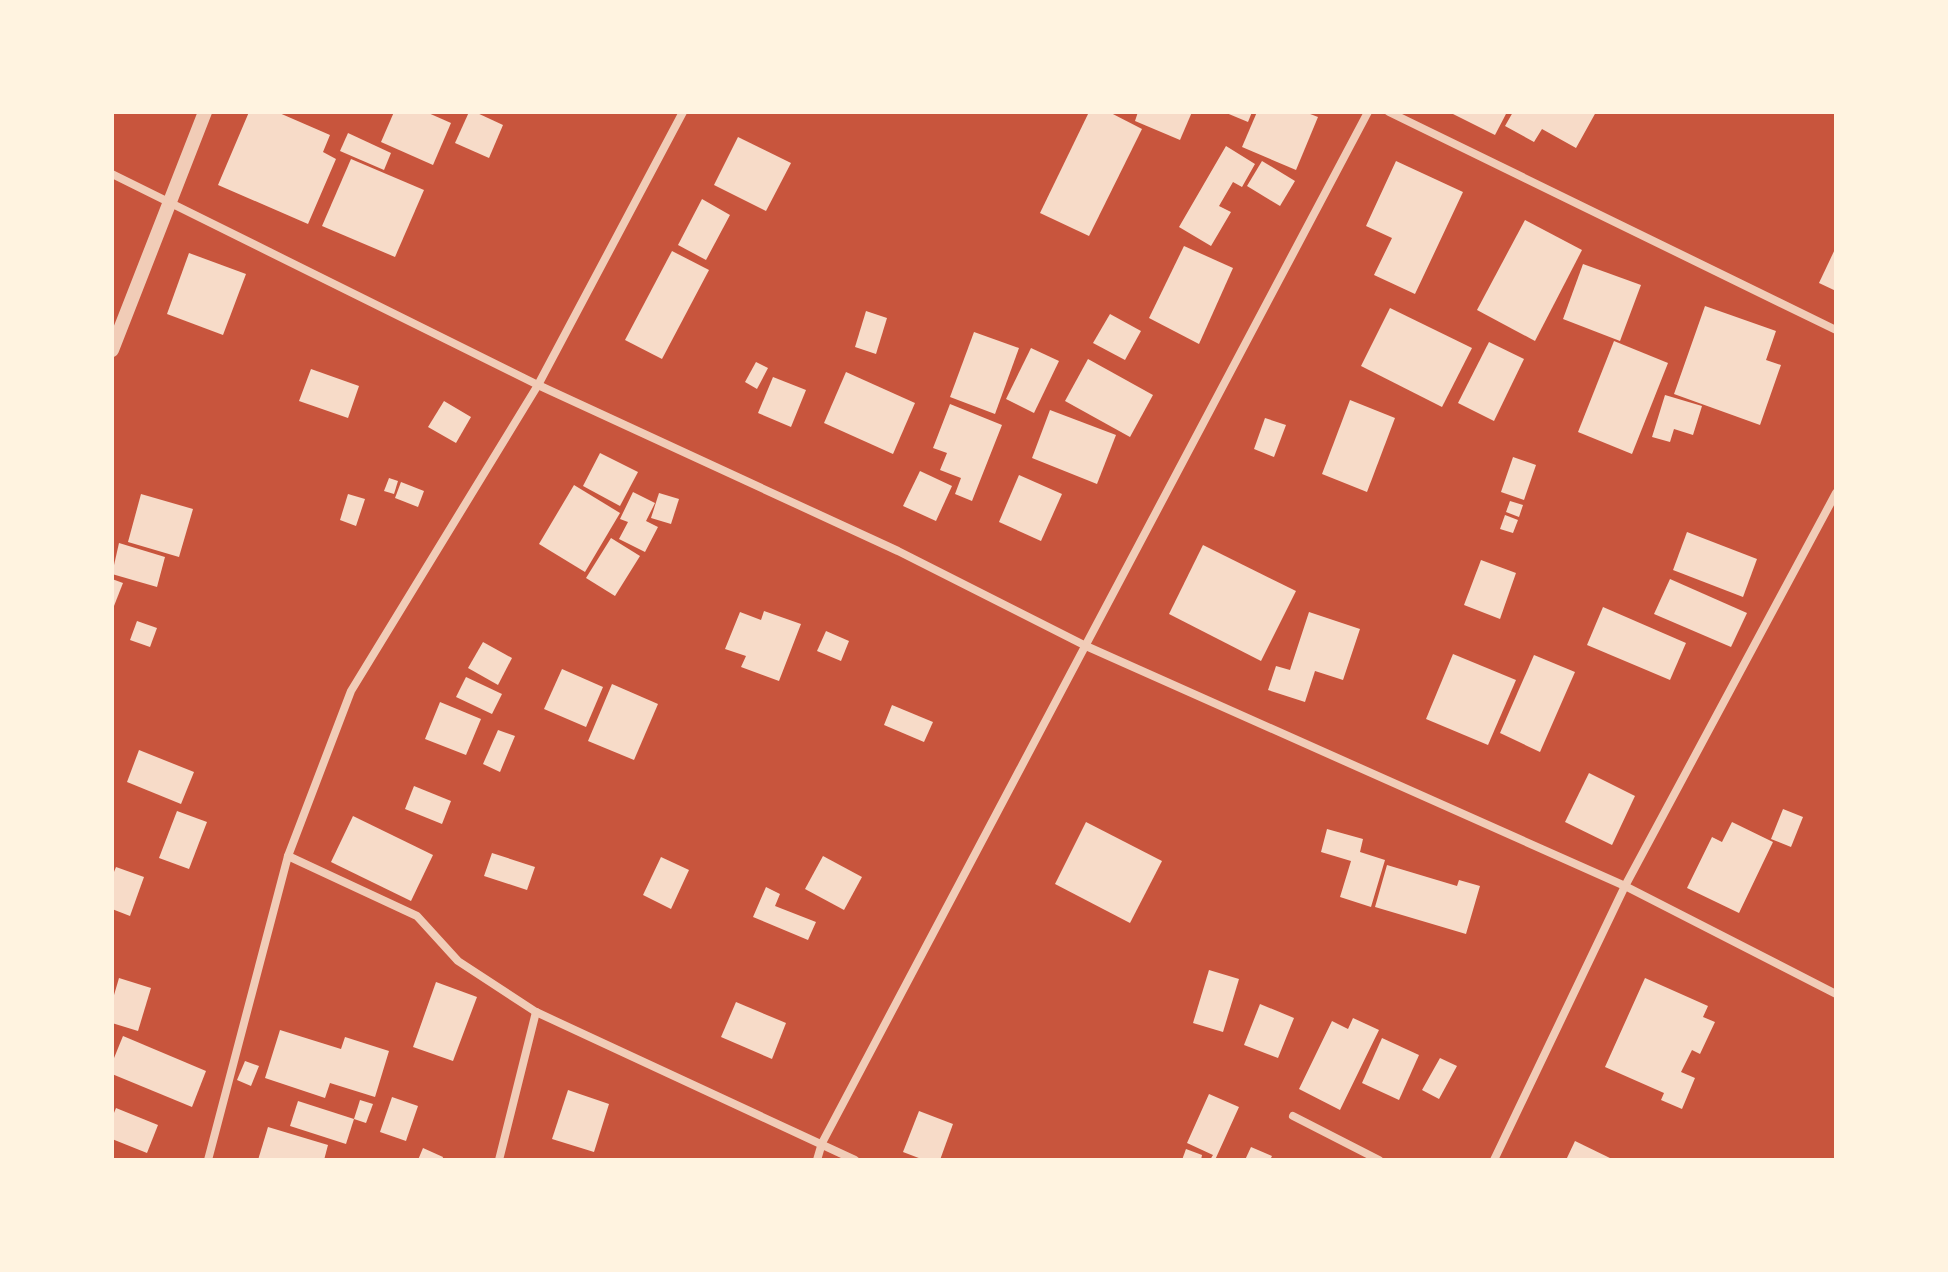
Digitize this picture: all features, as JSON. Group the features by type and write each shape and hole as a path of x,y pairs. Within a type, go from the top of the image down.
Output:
{"street":[{"path":"112,350 205,112"},
{"path":"208,1160 288,856 351,691 538,385 683,112"},
{"path":"817,1160 822,1143 1368,112"},
{"path":"1389,112 1836,330"},
{"path":"112,174 538,385 898,551 1086,646 1625,886 1836,994"},
{"path":"1494,1160 1625,886 1836,493"},
{"path":"288,856 417,916 458,961 536,1012 855,1160"},
{"path":"499,1160 536,1012"},
{"path":"1293,1116 1379,1160"}],"building":[{"path":"249,112 277,112 330,135 323,152 336,159 308,224 218,185"},
{"path":"394,112 426,112 451,123 433,165 381,142"},
{"path":"469,112 503,125 489,158 455,143"},
{"path":"1089,112 1109,112 1142,129 1089,236 1040,213"},
{"path":"1138,112 1192,112 1180,140 1135,121"},
{"path":"1224,112 1252,112 1248,122"},
{"path":"1257,112 1305,112 1318,117 1296,170 1242,147"},
{"path":"1449,112 1507,112 1495,135"},
{"path":"1513,112 1596,112 1576,148 1542,129 1534,142 1505,126"},
{"path":"348,133 391,153 384,170 340,151"},
{"path":"738,137 791,163 766,211 714,185"},
{"path":"1226,146 1255,164 1242,187 1233,182 1219,206 1231,212 1211,246 1179,227"},
{"path":"351,159 424,190 395,257 322,226"},
{"path":"1262,161 1295,181 1280,206 1247,186"},
{"path":"1396,161 1463,192 1415,294 1374,275 1392,238 1366,226"},
{"path":"702,199 730,215 706,260 678,245"},
{"path":"1525,220 1582,250 1535,341 1477,310"},
{"path":"1184,246 1233,268 1199,344 1149,318"},
{"path":"1836,247 1836,291 1819,283"},
{"path":"672,251 709,270 662,359 625,340"},
{"path":"189,253 246,274 223,335 167,314"},
{"path":"1583,264 1641,285 1620,341 1563,319"},
{"path":"1705,306 1776,331 1766,360 1781,365 1760,425 1674,394"},
{"path":"1390,308 1472,348 1442,407 1361,366"},
{"path":"866,311 887,318 876,354 855,347"},
{"path":"1110,314 1141,331 1125,360 1093,343"},
{"path":"974,332 1019,348 995,414 950,397"},
{"path":"1614,341 1668,363 1632,454 1578,432"},
{"path":"1489,342 1524,359 1494,421 1458,403"},
{"path":"1031,348 1059,361 1034,413 1006,399"},
{"path":"1088,359 1153,395 1130,437 1065,401"},
{"path":"756,362 768,368 757,389 745,382"},
{"path":"311,369 359,386 348,418 299,401"},
{"path":"846,372 915,403 893,454 824,423"},
{"path":"773,377 806,390 791,427 758,413"},
{"path":"1665,395 1702,406 1693,435 1674,429 1670,442 1652,437"},
{"path":"1350,400 1395,418 1367,492 1322,474"},
{"path":"444,401 471,417 456,443 428,427"},
{"path":"950,404 1002,425 972,501 955,494 961,478 940,470 947,453 933,448"},
{"path":"1050,410 1116,435 1097,484 1032,458"},
{"path":"1265,418 1286,425 1274,457 1254,449"},
{"path":"600,453 638,472 620,506 583,486"},
{"path":"1513,457 1536,465 1524,500 1501,492"},
{"path":"920,471 952,486 936,521 903,506"},
{"path":"1019,475 1062,494 1041,541 999,522"},
{"path":"389,478 398,481 394,494 384,491"},
{"path":"401,482 424,491 418,507 395,498"},
{"path":"574,485 620,513 585,572 539,544"},
{"path":"633,492 655,503 646,521 658,527 645,552 619,539 628,522 620,519"},
{"path":"659,493 679,499 671,524 651,518"},
{"path":"141,494 193,509 179,557 128,542"},
{"path":"348,494 365,499 356,526 340,520"},
{"path":"1510,501 1523,505 1519,517 1506,512"},
{"path":"1505,515 1518,520 1513,533 1500,529"},
{"path":"1687,532 1757,559 1743,597 1673,570"},
{"path":"611,538 640,556 615,596 586,578"},
{"path":"119,543 165,557 157,587 112,574"},
{"path":"1203,545 1296,591 1261,661 1169,614"},
{"path":"1481,560 1516,573 1500,619 1464,605"},
{"path":"112,579 123,583 112,611"},
{"path":"1670,579 1747,613 1731,647 1654,614"},
{"path":"1603,607 1686,643 1670,680 1587,645"},
{"path":"764,611 801,624 779,681 741,667 746,656 725,649 740,612 761,620"},
{"path":"1309,612 1360,629 1343,680 1315,671 1305,702 1268,690 1276,666 1290,670"},
{"path":"137,621 157,628 150,647 130,640"},
{"path":"826,631 849,641 841,661 817,651"},
{"path":"483,642 512,658 498,685 468,668"},
{"path":"1453,654 1516,680 1488,745 1426,719"},
{"path":"1534,655 1575,672 1540,752 1500,733"},
{"path":"562,669 603,687 586,727 544,709"},
{"path":"466,677 502,694 492,714 456,697"},
{"path":"612,684 658,704 634,760 588,741"},
{"path":"440,702 481,719 466,755 425,739"},
{"path":"892,705 933,722 924,742 884,725"},
{"path":"498,730 515,736 500,772 483,764"},
{"path":"139,750 194,772 181,804 127,782"},
{"path":"1589,773 1635,796 1612,845 1565,822"},
{"path":"414,786 451,801 442,824 405,809"},
{"path":"1783,809 1803,817 1791,847 1771,839"},
{"path":"177,811 207,822 189,869 159,858"},
{"path":"353,816 433,855 411,901 331,862"},
{"path":"1086,822 1162,861 1130,923 1055,884"},
{"path":"1732,822 1773,842 1739,913 1687,888 1712,837 1722,842"},
{"path":"1327,829 1363,839 1360,852 1385,860 1371,907 1340,897 1351,861 1321,852"},
{"path":"492,853 535,867 527,890 484,876"},
{"path":"823,856 862,877 844,910 805,889"},
{"path":"661,857 689,870 671,909 643,895"},
{"path":"1387,865 1457,886 1459,880 1480,886 1466,934 1375,907"},
{"path":"116,867 144,877 130,916 112,909 112,877"},
{"path":"766,887 780,894 775,906 816,922 808,940 753,917"},
{"path":"1209,970 1239,979 1223,1032 1193,1023"},
{"path":"119,978 151,988 138,1031 112,1023 112,1002"},
{"path":"1645,978 1708,1006 1703,1017 1715,1022 1700,1054 1692,1050 1681,1072 1695,1078 1682,1109 1661,1100 1664,1093 1605,1067"},
{"path":"436,982 477,997 453,1061 413,1047"},
{"path":"736,1002 786,1023 772,1059 721,1037"},
{"path":"1260,1004 1294,1018 1278,1058 1244,1045"},
{"path":"1353,1018 1379,1030 1340,1110 1299,1089 1332,1021 1348,1029"},
{"path":"280,1030 341,1049 345,1037 389,1051 375,1097 330,1083 325,1098 265,1078"},
{"path":"123,1036 206,1071 192,1107 112,1074 112,1063"},
{"path":"1382,1038 1419,1055 1399,1100 1362,1083"},
{"path":"1440,1058 1457,1066 1439,1099 1422,1090"},
{"path":"245,1061 259,1066 251,1086 237,1080"},
{"path":"568,1090 609,1104 594,1152 552,1139"},
{"path":"1209,1094 1239,1107 1215,1160 1210,1160 1213,1155 1187,1143"},
{"path":"392,1097 418,1106 406,1141 380,1132"},
{"path":"360,1100 373,1104 366,1123 354,1119"},
{"path":"298,1101 354,1119 346,1144 290,1126"},
{"path":"116,1108 158,1125 147,1153 112,1139 112,1118"},
{"path":"919,1111 953,1124 940,1160 924,1160 903,1152"},
{"path":"268,1127 328,1145 324,1160 258,1160"},
{"path":"1575,1141 1614,1160 1566,1160"},
{"path":"1251,1147 1272,1156 1270,1160 1245,1160"},
{"path":"423,1148 443,1157 442,1160 418,1160"},
{"path":"1186,1149 1202,1155 1201,1160 1182,1160"}]}
